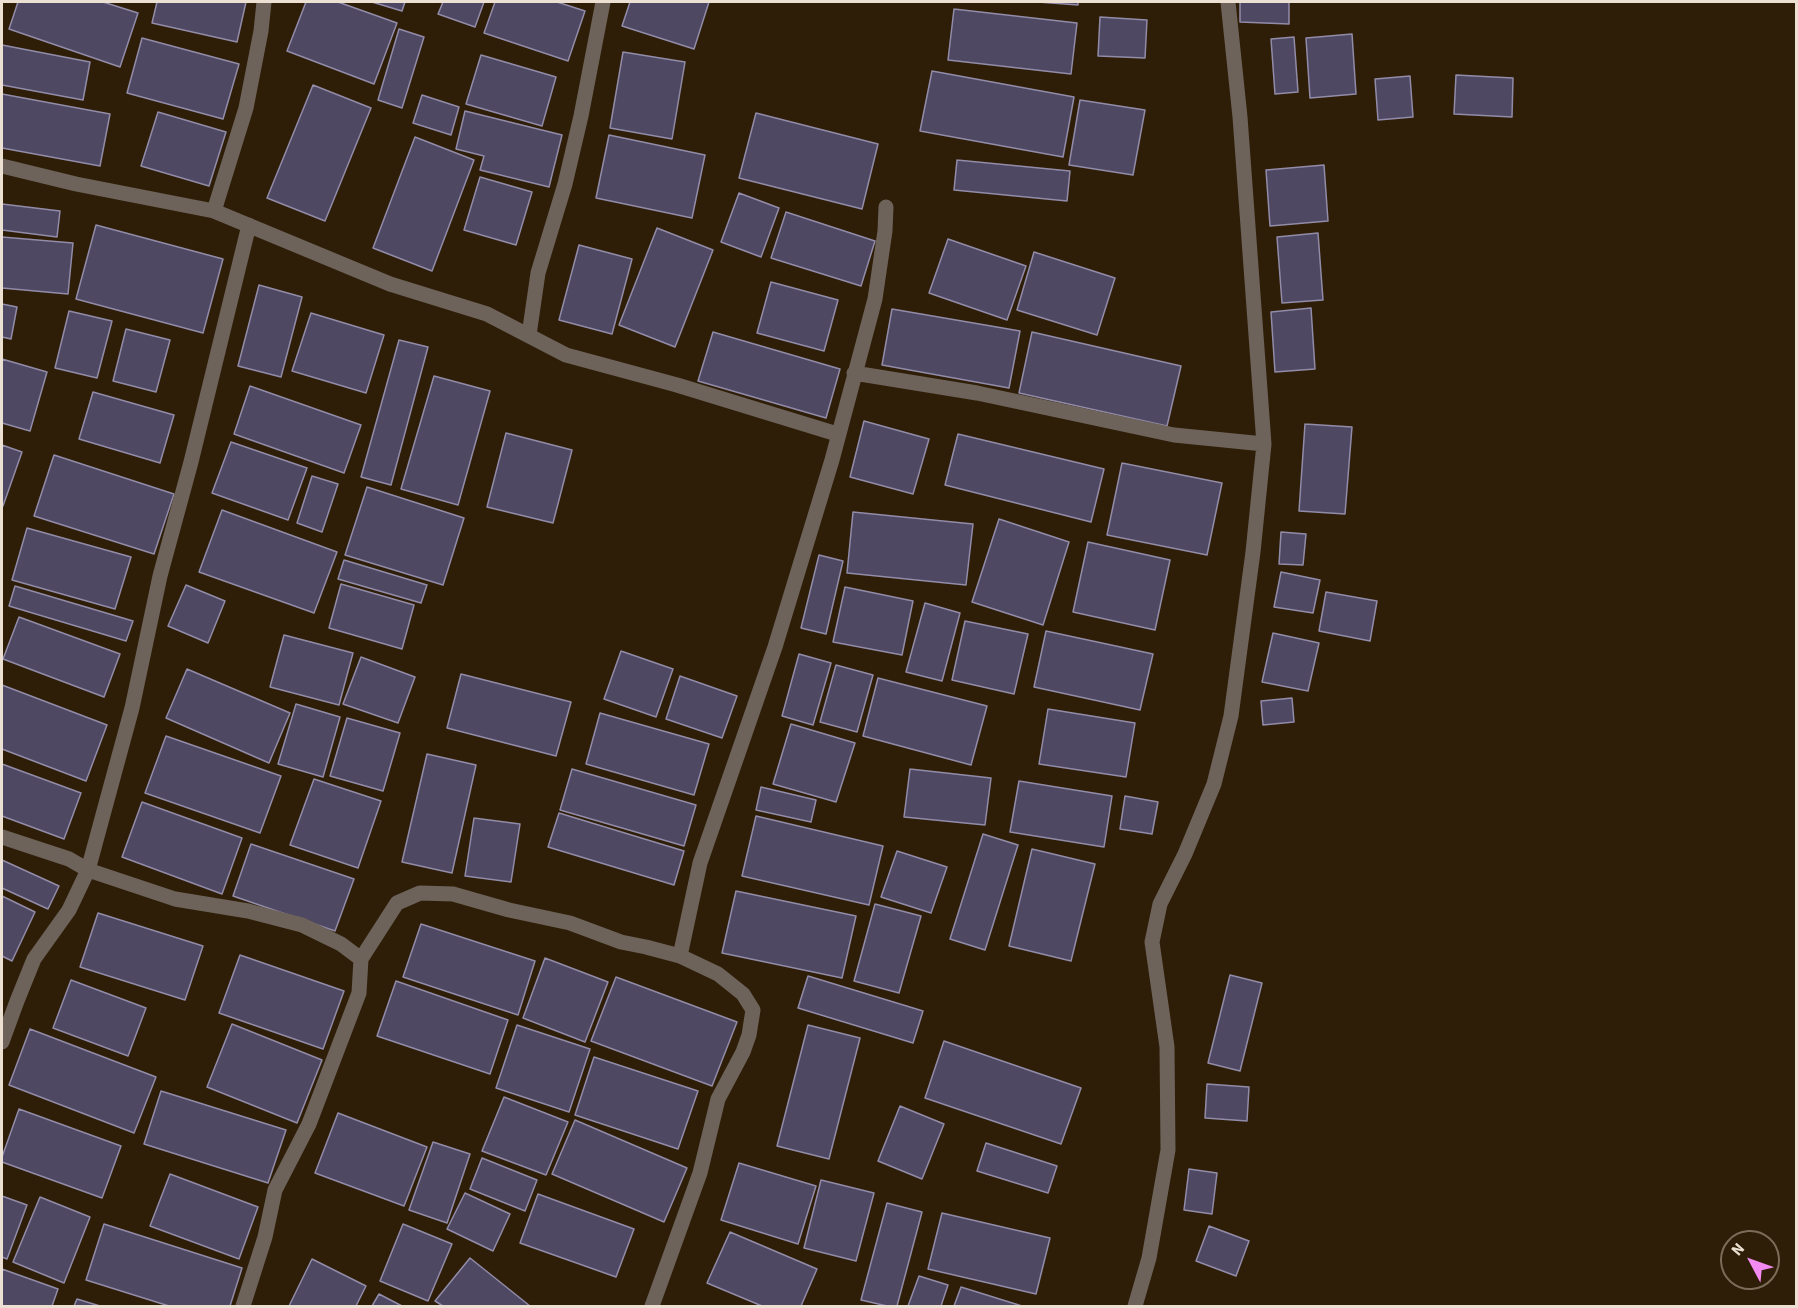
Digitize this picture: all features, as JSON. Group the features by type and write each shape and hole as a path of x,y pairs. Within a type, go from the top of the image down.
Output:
{"street":[{"path":"214,211 246,108 261,31 264,2"},
{"path":"529,335 538,273 581,116 603,2"},
{"path":"1135,1306 1149,1258 1168,1150 1167,1047 1152,942 1160,904 1185,854 1214,784 1231,716 1253,552 1264,444 1240,117 1228,2"},
{"path":"2,166 76,184 214,211 390,284 487,314 566,354 837,434"},
{"path":"680,956 700,863 776,647 822,495 875,299 885,231 886,207"},
{"path":"2,1042 34,959 69,910 88,870 132,708 160,576 191,462 249,225"},
{"path":"854,373 977,393 1174,435 1264,444"},
{"path":"2,837 69,860 88,870 175,899 248,911 302,925 341,944 361,959"},
{"path":"243,1306 264,1237 275,1190 309,1124 359,993 361,959 397,903 420,893 453,894 509,910 570,923 621,942 680,956 718,975 743,994 753,1010 749,1035 743,1052 718,1099 700,1173 652,1306"}],"building":[{"path":"18,2 103,2 138,13 120,67 9,29"},
{"path":"157,2 246,2 237,42 152,23"},
{"path":"306,2 338,2 397,23 374,84 287,51"},
{"path":"372,2 405,2 402,11"},
{"path":"443,2 484,2 475,27 438,14"},
{"path":"495,2 557,2 585,11 568,61 484,33"},
{"path":"630,2 709,2 694,49 622,26"},
{"path":"1038,2 1078,2 1078,5"},
{"path":"1240,2 1289,2 1289,24 1240,22"},
{"path":"954,9 1077,23 1071,74 948,60"},
{"path":"1100,17 1147,20 1145,58 1098,56"},
{"path":"399,29 424,37 402,108 378,100"},
{"path":"1352,34 1356,94 1310,98 1306,38"},
{"path":"1294,37 1298,92 1275,94 1271,39"},
{"path":"142,38 239,64 223,119 127,93"},
{"path":"2,45 90,62 83,100 2,85"},
{"path":"623,52 685,62 672,139 610,128"},
{"path":"481,55 556,77 542,126 466,104"},
{"path":"932,71 1074,97 1063,157 920,131"},
{"path":"1456,75 1513,78 1512,117 1454,114"},
{"path":"1410,76 1413,117 1378,120 1375,79"},
{"path":"313,85 371,108 325,221 267,198"},
{"path":"2,94 110,114 100,166 2,148"},
{"path":"422,95 459,107 451,135 413,123"},
{"path":"1080,100 1145,110 1133,175 1069,165"},
{"path":"465,111 562,135 549,187 480,170 484,156 456,149"},
{"path":"158,112 226,132 209,186 141,166"},
{"path":"756,113 878,144 862,209 739,178"},
{"path":"609,135 705,155 692,218 596,198"},
{"path":"415,137 474,160 432,271 373,248"},
{"path":"957,160 1070,171 1067,201 954,190"},
{"path":"1324,165 1328,221 1270,226 1266,170"},
{"path":"480,177 532,192 516,245 464,230"},
{"path":"739,193 779,208 761,257 721,242"},
{"path":"2,204 60,211 57,237 2,230"},
{"path":"786,212 875,241 861,286 771,258"},
{"path":"96,225 223,259 203,333 76,299"},
{"path":"657,228 713,250 675,347 619,325"},
{"path":"1318,233 1323,300 1282,303 1277,237"},
{"path":"2,237 73,243 68,294 2,288"},
{"path":"948,239 1026,266 1007,320 929,293"},
{"path":"579,245 632,259 612,334 559,320"},
{"path":"1034,252 1115,278 1097,335 1017,310"},
{"path":"771,282 838,300 824,351 757,333"},
{"path":"259,285 302,297 281,377 238,366"},
{"path":"2,304 17,307 11,339 2,337"},
{"path":"1311,308 1315,369 1275,372 1271,312"},
{"path":"892,309 1020,331 1009,388 882,365"},
{"path":"69,311 112,321 97,378 55,368"},
{"path":"311,313 384,335 366,393 292,371"},
{"path":"126,329 170,340 156,392 113,381"},
{"path":"713,332 840,369 826,418 698,381"},
{"path":"1032,332 1181,366 1167,426 1019,393"},
{"path":"399,340 428,347 391,485 361,477"},
{"path":"2,359 47,372 30,431 2,423"},
{"path":"434,376 490,391 458,505 401,489"},
{"path":"250,386 361,425 344,473 234,434"},
{"path":"93,392 174,415 160,463 79,439"},
{"path":"864,421 929,439 913,494 850,477"},
{"path":"1305,424 1352,427 1345,514 1299,511"},
{"path":"506,433 572,450 553,523 487,507"},
{"path":"958,434 1104,469 1091,522 945,485"},
{"path":"231,442 307,468 288,520 212,493"},
{"path":"2,445 22,452 3,506 2,505"},
{"path":"54,455 174,494 154,554 34,516"},
{"path":"1122,463 1222,483 1207,555 1107,535"},
{"path":"312,476 338,484 322,532 297,523"},
{"path":"367,487 464,518 443,585 345,555"},
{"path":"222,510 337,552 314,613 199,572"},
{"path":"853,512 973,524 966,585 847,573"},
{"path":"999,519 1069,542 1043,625 972,602"},
{"path":"27,528 131,557 115,609 12,580"},
{"path":"1281,532 1306,534 1303,565 1279,564"},
{"path":"1088,542 1170,560 1155,630 1073,612"},
{"path":"819,555 843,561 826,634 801,628"},
{"path":"344,560 427,585 421,603 338,579"},
{"path":"1281,572 1320,580 1313,613 1274,607"},
{"path":"341,584 414,605 402,649 329,628"},
{"path":"186,585 225,601 208,643 168,626"},
{"path":"15,586 133,621 126,641 9,606"},
{"path":"845,587 913,601 902,655 833,642"},
{"path":"1326,592 1377,601 1370,641 1319,631"},
{"path":"925,603 960,613 942,681 906,672"},
{"path":"19,617 120,654 104,697 3,659"},
{"path":"965,621 1028,634 1014,694 952,680"},
{"path":"1046,631 1153,654 1140,710 1034,687"},
{"path":"1273,633 1319,643 1308,691 1262,682"},
{"path":"284,635 353,653 339,705 270,687"},
{"path":"621,651 673,669 656,717 604,699"},
{"path":"799,654 831,663 813,725 782,716"},
{"path":"361,657 415,677 398,723 343,704"},
{"path":"836,665 873,675 857,732 820,722"},
{"path":"187,669 290,713 269,763 166,718"},
{"path":"461,674 571,702 556,756 447,728"},
{"path":"680,676 737,696 722,738 666,719"},
{"path":"878,678 987,706 971,765 863,736"},
{"path":"2,685 107,725 86,781 2,749"},
{"path":"1292,698 1294,722 1263,725 1261,701"},
{"path":"296,704 340,717 323,777 278,764"},
{"path":"1048,709 1135,723 1126,777 1039,764"},
{"path":"600,713 709,744 694,795 586,764"},
{"path":"347,718 400,733 383,791 330,776"},
{"path":"791,724 855,743 836,802 773,784"},
{"path":"166,736 281,776 260,833 145,793"},
{"path":"427,754 476,765 452,873 402,862"},
{"path":"2,764 81,793 64,839 2,816"},
{"path":"572,769 696,805 684,846 560,810"},
{"path":"910,769 991,778 985,825 904,817"},
{"path":"314,779 381,801 358,868 290,845"},
{"path":"1019,781 1112,796 1104,847 1010,832"},
{"path":"761,787 816,800 811,822 756,810"},
{"path":"1125,796 1158,802 1152,834 1120,829"},
{"path":"142,802 242,838 222,894 122,857"},
{"path":"559,813 684,851 674,885 548,847"},
{"path":"756,816 883,846 869,905 742,876"},
{"path":"474,818 520,824 511,882 465,876"},
{"path":"983,834 1018,845 985,950 950,939"},
{"path":"251,844 354,879 335,931 233,896"},
{"path":"1032,849 1095,864 1071,961 1009,946"},
{"path":"897,851 947,867 931,913 881,897"},
{"path":"2,860 59,886 48,909 2,888"},
{"path":"736,891 856,916 842,978 722,953"},
{"path":"2,896 35,912 12,961 2,956"},
{"path":"875,904 921,916 899,993 854,981"},
{"path":"98,913 203,946 185,1000 80,967"},
{"path":"421,924 535,961 518,1015 403,977"},
{"path":"240,955 344,991 323,1049 219,1013"},
{"path":"545,958 608,982 585,1042 523,1018"},
{"path":"1230,975 1262,983 1240,1071 1208,1063"},
{"path":"808,976 923,1011 913,1043 798,1008"},
{"path":"616,977 737,1022 712,1086 591,1041"},
{"path":"71,980 146,1008 128,1056 53,1028"},
{"path":"396,981 508,1020 490,1074 377,1036"},
{"path":"232,1024 322,1060 297,1123 207,1087"},
{"path":"517,1025 590,1049 569,1112 496,1088"},
{"path":"808,1025 860,1038 829,1159 777,1146"},
{"path":"30,1029 156,1077 134,1133 9,1085"},
{"path":"944,1041 1081,1088 1061,1144 925,1098"},
{"path":"594,1057 698,1091 678,1149 575,1115"},
{"path":"1207,1084 1249,1087 1247,1121 1205,1118"},
{"path":"161,1091 286,1130 268,1183 144,1144"},
{"path":"504,1097 568,1122 546,1175 482,1151"},
{"path":"900,1106 944,1124 922,1179 878,1161"},
{"path":"19,1109 121,1146 102,1198 2,1162"},
{"path":"338,1113 427,1147 404,1206 315,1173"},
{"path":"575,1120 687,1168 664,1222 552,1174"},
{"path":"433,1142 470,1154 447,1223 409,1210"},
{"path":"986,1143 1057,1166 1048,1193 977,1171"},
{"path":"482,1158 537,1180 525,1211 470,1189"},
{"path":"739,1163 816,1186 798,1244 721,1220"},
{"path":"1189,1169 1217,1173 1212,1214 1184,1210"},
{"path":"170,1174 258,1207 239,1259 150,1226"},
{"path":"821,1180 874,1193 856,1261 804,1248"},
{"path":"465,1193 510,1214 493,1251 447,1229"},
{"path":"538,1194 634,1229 616,1277 520,1243"},
{"path":"2,1196 27,1205 7,1259 2,1257"},
{"path":"40,1197 90,1217 64,1283 13,1262"},
{"path":"887,1203 922,1212 897,1306 861,1300"},
{"path":"942,1213 1050,1238 1036,1294 928,1269"},
{"path":"104,1224 242,1268 230,1306 169,1306 86,1280"},
{"path":"403,1224 452,1244 428,1301 380,1281"},
{"path":"1209,1226 1249,1241 1236,1276 1196,1261"},
{"path":"730,1232 817,1269 801,1306 762,1306 707,1283"},
{"path":"470,1258 530,1306 443,1306 435,1301"},
{"path":"312,1259 366,1286 356,1306 289,1306"},
{"path":"2,1269 58,1289 52,1306 2,1306"},
{"path":"919,1276 948,1285 941,1306 908,1306"},
{"path":"961,1287 1022,1306 954,1306"},
{"path":"379,1294 402,1306 372,1306"},
{"path":"77,1299 100,1306 74,1306"}]}
